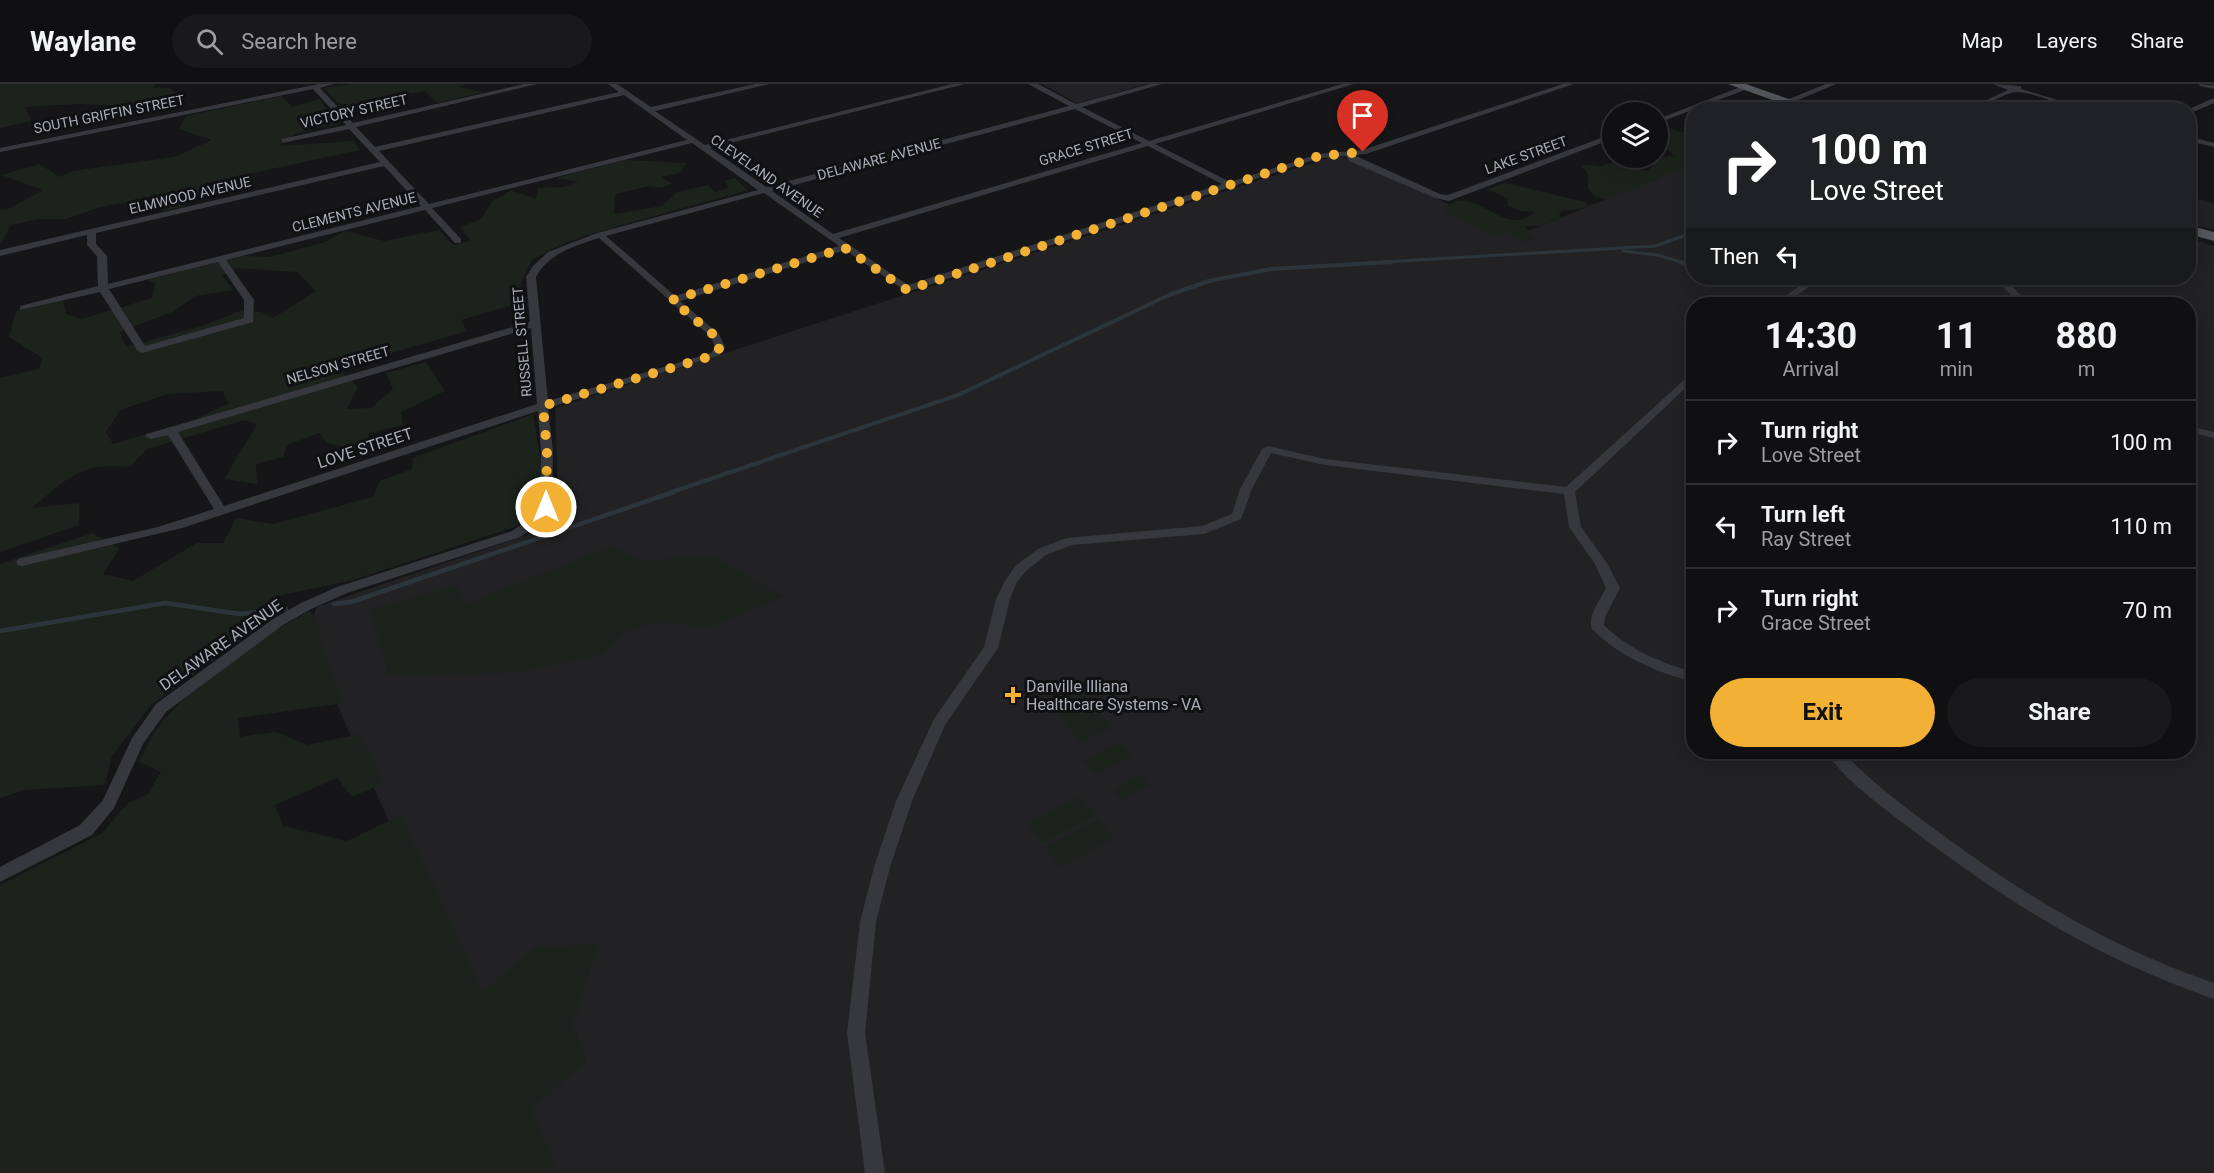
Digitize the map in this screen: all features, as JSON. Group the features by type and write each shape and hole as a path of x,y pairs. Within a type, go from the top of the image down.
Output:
{"main road":[{"path":"1740,86 1791,102"},
{"path":"2196,231 2214,237"}],"street":[{"name":"SOUTH GRIFFIN STREET","path":"0,150 330,84"},
{"name":"VICTORY STREET","path":"285,141 533,84"},
{"name":"CLEVELAND AVENUE","path":"612,84 907,290 1230,185"},
{"path":"649,110 765,84"},
{"path":"702,148 961,84"},
{"path":"1032,84 1230,185 1319,156 1332,153 1350,154 1570,84"},
{"name":"DELAWARE AVENUE","path":"600,235 1158,84"},
{"name":"GRACE STREET","path":"831,237 1350,84"},
{"path":"1788,101 1832,84"},
{"path":"1997,84 2061,102"},
{"path":"1986,102 2028,84"},
{"path":"2203,84 2214,87"},
{"path":"1703,102 1740,86"},
{"path":"315,87 458,241"},
{"path":"373,150 625,93"},
{"path":"2196,108 2214,100"},
{"path":"1668,117 1686,109"},
{"path":"2196,140 2214,145"},
{"name":"CLEMENTS AVENUE","path":"23,308 692,141"},
{"name":"LAKE STREET","path":"1350,154 1352,159 1438,196 1449,198 1602,142"},
{"name":"ELMWOOD AVENUE","path":"0,253 385,163"},
{"path":"91,231 92,245 102,256 103,288 142,350 249,320 249,300 220,259"},
{"path":"600,235 672,300 845,248"},
{"name":"RUSSELL STREET","path":"536,520 546,507 547,451 531,278 536,265 559,250 600,235"},
{"path":"1789,297 1806,285"},
{"path":"2006,285 2017,297"},
{"name":"LOVE STREET","path":"22,561 89,544 126,540 543,406 715,355 720,347 715,336 672,300"},
{"name":"NELSON STREET","path":"151,436 534,324"},
{"path":"875,1173 856,1033 871,911 885,856 904,801 939,723 991,648 1003,599 1020,569 1042,552 1070,541 1204,530 1224,524 1237,516 1246,489 1268,449 1325,462 1569,491 1686,382"},
{"path":"171,430 221,511"},
{"path":"2196,431 2214,435"},
{"path":"1569,491 1575,526 1601,563 1613,588 1598,617 1597,626 1605,636 1641,656 1686,674"},
{"name":"DELAWARE AVENUE","path":"0,874 86,830 109,804 125,773 136,742 161,708 278,622 342,590 516,534 536,520"},
{"path":"1841,759 1864,784 1985,877 2089,940 2150,969 2214,991"}],"shaded area":[{"path":"0,84 156,84 153,88 169,88 180,95 148,107 79,104 25,107 31,121 0,128"},
{"path":"352,84 466,84 458,87 483,92 437,103 425,91 376,99 379,104 374,108 338,103 324,88"},
{"path":"1042,84 1147,84 1077,103"},
{"path":"281,96 293,107 319,99 339,124 299,133 291,136 280,146 354,141 360,150 207,183 184,207 161,211 166,194 97,208 66,219 39,219 11,225 0,244 0,209 6,210 43,190 1,175 40,164 59,177 72,171 174,157 212,140 179,129 186,116"},
{"path":"1668,128 1686,131 1686,172 1677,171 1607,199 1596,197 1588,189 1588,174 1580,165 1602,166 1602,168 1640,168 1647,171 1650,168 1668,168 1668,156 1675,156 1668,150"},
{"name":"Danville Illiana Healthcare Systems - VA","path":"1334,156 1343,157 1518,235 1686,167 1686,285 2196,285 2196,240 2214,246 2214,1173 545,1173 308,639 316,607 559,524 555,408"},
{"path":"626,160 687,163 680,173 661,177 672,183 662,188 649,186 615,194 614,214 662,206 677,192 708,185 715,192 729,188 724,181 735,178 748,190 587,235 556,247 532,260 521,283 518,303 461,320 467,331 385,355 316,367 291,381 343,373 358,387 347,409 371,408 393,389 386,373 426,362 445,391 401,412 403,425 369,433 366,451 327,443 319,433 287,445 283,457 256,464 257,484 224,479 257,424 245,420 147,449 130,467 99,467 76,474 32,508 79,503 79,525 0,552 0,378 39,369 43,358 9,337 16,311 63,300 66,314 82,319 152,298 155,283 147,280 241,256 270,257 325,242 345,231 384,241 439,230 453,245 471,241 460,227 481,219 493,201 511,190 536,199 538,188 564,187 579,181 558,179","holes":["236,268 297,272 316,291 273,318 261,312 240,311 202,326 126,347 120,332 172,312 195,296 233,290 222,275","222,391 229,403 197,419 113,444 106,432 120,410 168,394"]},
{"path":"1505,183 1585,202 1589,206 1559,212 1561,217 1540,226 1524,226 1535,239 1525,242 1505,231 1493,236 1444,211 1452,203 1461,200 1513,220 1525,218 1535,212 1520,211 1507,205 1508,198 1487,189"},
{"path":"2196,198 2214,204 2214,230 2196,225"},
{"path":"533,414 541,463 537,506 517,526 353,580 277,596 268,621 152,704 112,756 105,785 24,790 0,798 0,564 93,533 119,549 103,574 133,581 197,543 223,543 236,518 273,524 373,497 380,481 412,469 413,458"},
{"path":"612,546 639,560 713,557 784,597 709,627 654,622 626,632 603,654 516,673 388,674 370,609 456,586 466,604"},
{"path":"310,611 319,625 321,646 344,703 238,718 240,737 276,732 307,745 360,734 384,783 352,797 337,778 275,805 283,826 347,841 401,815 483,992 535,947 599,944 573,1024 587,1061 531,1109 559,1173 0,1173 0,885 101,834 128,803 147,795 161,772 139,762 152,736 171,713 187,696 228,663"},
{"path":"1080,690 1112,727 1081,742 1050,704"},
{"path":"1120,742 1132,756 1095,775 1083,761"},
{"path":"1140,775 1149,785 1121,800 1113,791"},
{"path":"1080,796 1095,815 1042,843 1028,824"},
{"path":"1098,819 1113,839 1060,867 1045,847"}],"waterway":[{"path":"1367,263 1655,246 1686,234"},
{"path":"1623,251 1657,255 1685,263"},
{"path":"669,493 958,395 1169,295 1209,281 1271,269 1392,262"},
{"path":"1680,262 1686,264"},
{"path":"334,604 351,602 674,492"},
{"path":"0,631 165,603 240,614 286,609"}],"place":[{"name":"Danville Illiana Healthcare Systems - VA","path":"1013,695"}],"route":[{"path":"546,507 547,451 543,406 715,355 720,347 715,336 672,300 845,248 907,290 1319,156 1332,153 1363,152"}]}
